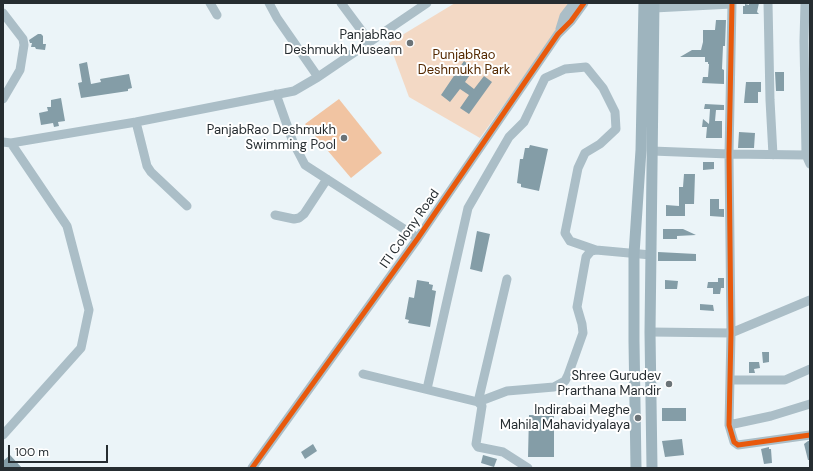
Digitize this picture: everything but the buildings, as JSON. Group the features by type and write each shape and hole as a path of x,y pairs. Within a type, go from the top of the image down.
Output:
{"main road":[{"path":"644,3 648,20 652,151 650,332 652,468"},
{"path":"636,468 634,254 648,20 654,6"}],"street":[{"path":"210,3 218,15"},
{"path":"269,3 277,18 318,77"},
{"path":"340,3 370,42"},
{"path":"3,435 81,348 89,310 67,226 7,143 136,122 294,91 318,77 427,3"},
{"path":"558,34 564,16 574,3"},
{"name":"ITI Colony Road","path":"252,468 418,238 558,34 571,21 584,3"},
{"path":"768,3 773,155"},
{"path":"652,151 809,157 807,14 805,3"},
{"path":"654,6 732,4 729,154 731,333 729,425 732,440 738,445 810,435"},
{"path":"3,13 23,39 24,45 20,70 3,99"},
{"path":"427,389 468,208 509,137 524,122 545,78 565,69 586,67 603,88 615,112 616,129 600,144 586,153 578,168 565,233 570,241 596,250 651,255"},
{"path":"276,94 293,142 305,165 418,238"},
{"path":"136,122 147,166 187,206"},
{"path":"275,214 294,219 299,218 304,214 327,179"},
{"path":"478,402 507,391 554,387 565,381 583,333 577,307 586,257 592,251 596,250"},
{"path":"478,402 507,279"},
{"path":"650,332 731,333 810,300"},
{"path":"730,380 785,380 810,369"},
{"path":"363,374 478,402 482,406 476,444 478,447 503,452 528,468"},
{"path":"729,425 771,416 810,404"}],"green space":[{"name":"PunjabRao Deshmukh Park","path":"455,3 577,3 480,138 409,97 389,43"}],"shaded area":[{"name":"PanjabRao Deshmukh Swimming Pool","path":"339,99 382,153 351,178 305,124"}],"cycle path":[{"path":"252,468 418,238 558,34 571,21 584,3"},
{"path":"732,3 729,154 731,333 729,425 734,442 738,445 810,435"}],"place":[{"name":"PanjabRao Deshmukh Museam","path":"410,43"},
{"name":"PanjabRao Deshmukh Swimming Pool","path":"344,138"},
{"name":"Shree Gurudev Prarthana Mandir","path":"669,384"},
{"name":"Indirabai Meghe Mahila Mahavidyalaya","path":"638,418"}]}
